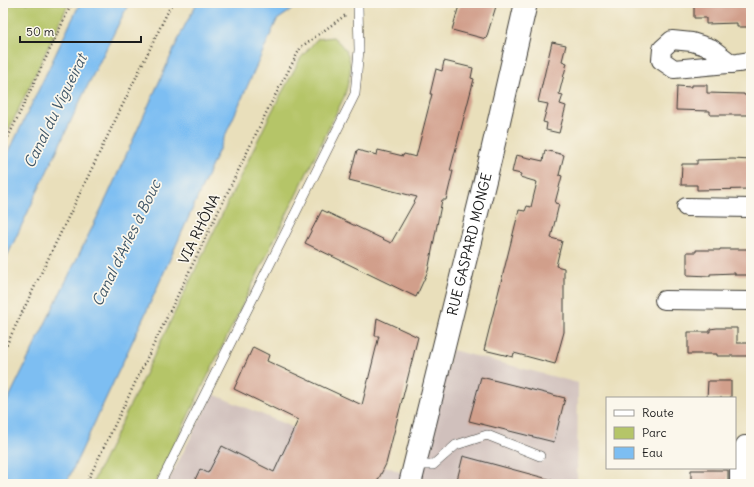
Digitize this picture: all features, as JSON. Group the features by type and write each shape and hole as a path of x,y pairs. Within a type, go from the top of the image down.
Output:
{"street":[{"name":"RUE GASPARD MONGE","path":"412,474 489,163 526,3"},
{"path":"732,64 751,61"},
{"path":"686,207 751,208"},
{"path":"664,300 751,301"},
{"path":"739,484 739,455 748,445"}],"lane":[{"path":"160,484 355,94 359,50 358,6"},
{"path":"412,474 433,465 456,445 486,435 540,456"}],"path":[{"path":"3,148 72,3"},
{"path":"3,352 172,3"},
{"name":"VIA RHÔNA","path":"86,484 269,107 300,47 358,6"}],"shaded area":[{"path":"452,350 578,383 577,484 167,484 213,394 419,480"}],"green space":[{"path":"3,3 69,3 3,142"},
{"path":"333,37 346,51 349,57 350,72 344,97 155,484 92,484 270,115 300,59 317,39"}],"water":[{"name":"Canal du Vigueirat","path":"80,3 129,3 83,95 3,265 3,164"},
{"name":"Canal d'Arles à Bouc","path":"197,3 302,3 277,20 148,308 66,484 3,484 3,410 107,197 183,29"}],"building":[{"path":"462,3 497,3 486,39 452,30 458,9"},
{"path":"694,3 706,3 706,5 737,5 737,3 751,3 751,27 737,27 737,23 706,24 706,18 694,18"},
{"path":"552,42 566,45 562,61 567,63 559,94 563,95 560,104 566,106 559,133 546,130 547,123 543,122 548,104 538,102"},
{"path":"444,61 473,68 471,78 474,79 450,171 453,171 446,200 442,200 428,271 416,297 305,243 322,210 391,243 417,197 349,180 357,150 377,155 378,150 403,156 404,154 416,157 432,94 430,94 436,69 442,71"},
{"path":"691,85 707,85 707,93 744,94 751,96 751,115 710,115 710,111 676,110 677,86 691,87"},
{"path":"545,150 564,155 559,175 562,176 555,203 559,204 551,238 562,241 556,266 564,268 564,332 555,364 514,353 513,357 484,350 519,210 525,211 527,206 531,207 537,182 520,177 521,174 512,172 516,155 543,161"},
{"path":"697,160 751,160 751,189 697,190 697,185 681,185 682,164 697,164"},
{"path":"720,249 751,249 751,275 735,275 735,273 710,274 710,276 687,275 687,252"},
{"path":"377,318 418,337 386,464 376,484 193,484 200,469 208,473 222,446 274,472 298,420 234,389 253,347 269,355 267,361 362,405 379,336 375,336"},
{"path":"737,328 737,343 751,343 751,356 688,354 688,332 710,332 710,329"},
{"path":"481,377 565,398 554,442 469,421"},
{"path":"708,381 731,381 731,397 707,397"},
{"path":"463,456 552,480 551,484 456,484"},
{"path":"691,470 728,470 728,484 691,484"}]}
